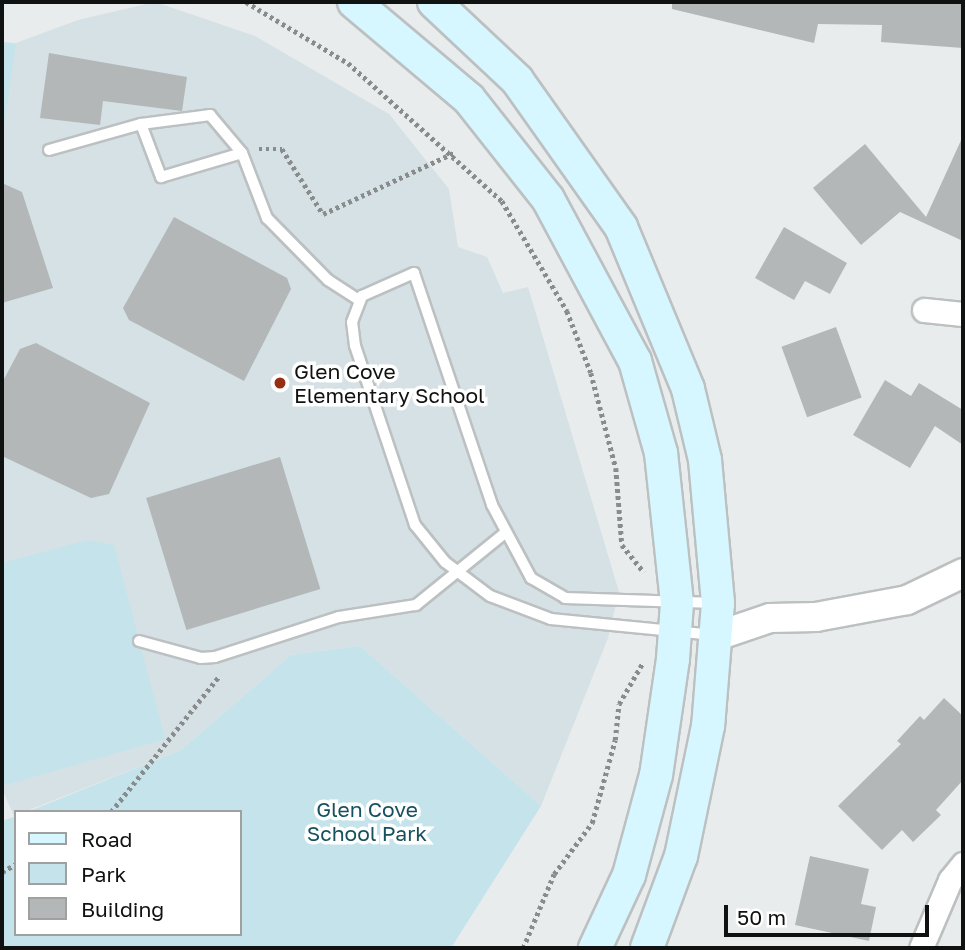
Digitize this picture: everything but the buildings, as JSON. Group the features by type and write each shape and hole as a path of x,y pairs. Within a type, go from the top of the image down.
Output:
{"main road":[{"path":"354,2 469,99 548,199 585,261 635,361 661,453 663,617 656,775 629,875 595,948"},
{"path":"434,2 517,80 621,228 688,389 705,460 718,603 708,726 681,856 646,948"}],"street":[{"path":"924,310 963,314"},
{"path":"718,603 770,618 816,617 907,600 963,573"},
{"path":"717,636 770,618"},
{"path":"921,948 950,880 963,864"}],"lane":[{"path":"49,150 141,124 210,115 242,152 267,218 328,280 359,300"},
{"path":"141,124 161,177 242,152"},
{"path":"717,636 663,617 565,598 531,579 505,533 414,273 359,300 352,322 355,346 415,525 456,570 514,608 551,619 663,617 718,603"},
{"path":"139,641 201,658 215,657 339,617 416,605 430,599 456,570 505,533"}],"path":[{"path":"246,2 348,63 453,153 502,201 567,312 607,428 622,545 649,579 663,617 650,653 619,704 615,740 592,823 554,874 523,948"},
{"path":"242,152 282,149 323,214 453,153"},
{"path":"113,810 207,696 222,671 215,657"}],"shaded area":[{"name":"Glen Cove Elementary School","path":"155,2 255,36 389,114 449,189 458,247 487,257 503,293 528,287 619,592 608,638 541,806 360,646 291,655 181,750 29,810 14,810 14,816 2,789 2,42 16,43 78,20"}],"green space":[{"path":"2,42 16,44 2,138"},
{"path":"88,540 114,545 165,739 2,786 2,563"},
{"name":"Glen Cove School Park","path":"360,646 541,806 451,948 2,948 2,821 14,817 14,936 242,936 242,810 32,810 181,750 291,655"}],"place":[{"name":"Glen Cove Elementary School","path":"280,383"}]}
